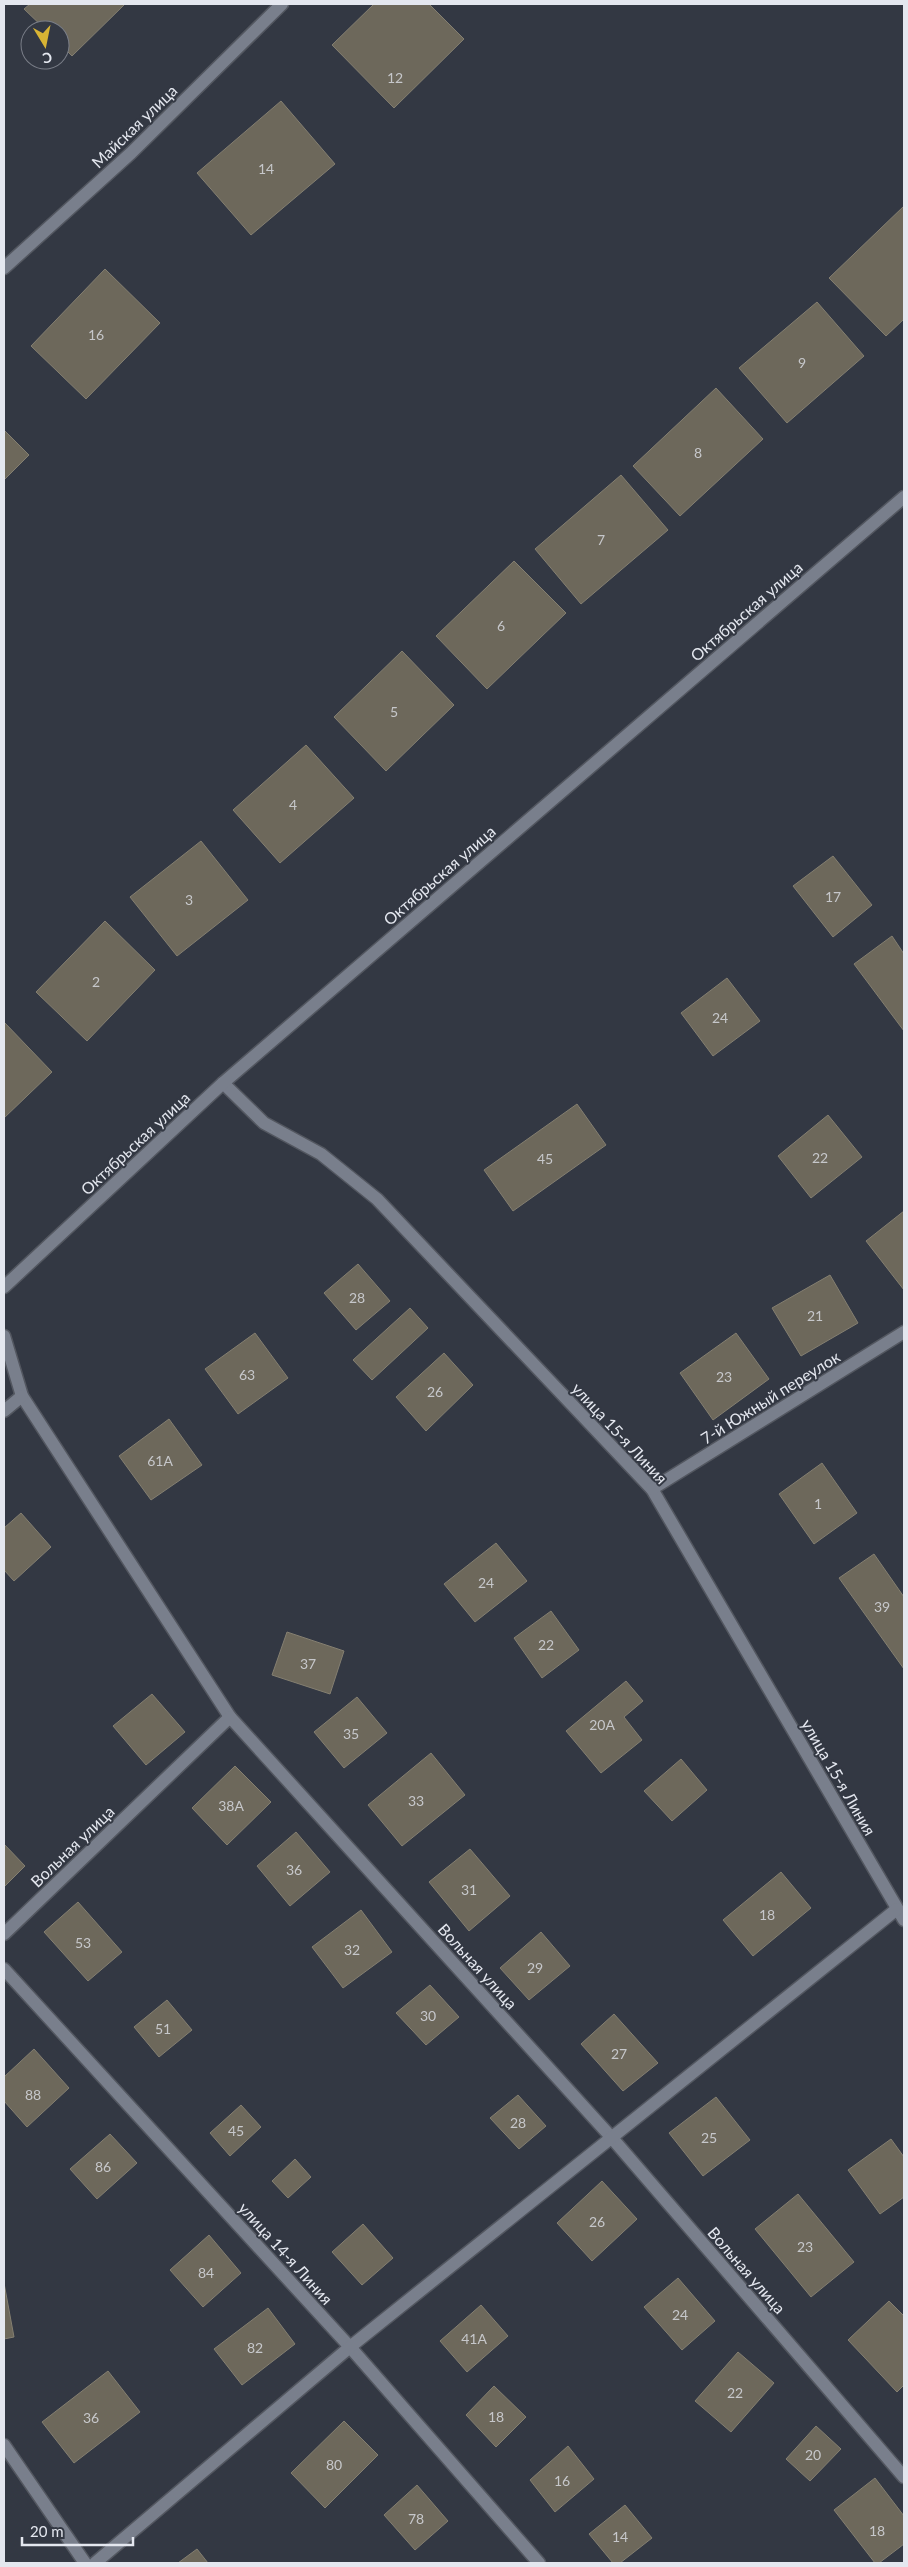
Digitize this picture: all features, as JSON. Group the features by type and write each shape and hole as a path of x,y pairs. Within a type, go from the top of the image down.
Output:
{"street":[{"name":"Майская улица","path":"4,268 131,153 282,4"},
{"name":"Октябрьская улица","path":"4,1287 223,1083 904,497"},
{"name":"улица 15-я Линия","path":"223,1083 264,1123 321,1154 376,1199 652,1489 904,1920"},
{"name":"7-й Южный переулок","path":"652,1489 904,1332"},
{"path":"4,1336 22,1396 230,1717"},
{"path":"4,1411 22,1396"},
{"name":"Вольная улица","path":"4,1934 230,1717 612,2138 904,2477"},
{"path":"95,2563 350,2347 897,1909"},
{"name":"улица 14-я Линия","path":"4,1969 350,2347 539,2563"},
{"path":"4,2445 85,2563"}],"building":[{"path":"30,4 125,4 72,56 70,54 70,20 36,20 24,9"},
{"path":"374,4 429,4 464,39 394,108 332,45"},
{"path":"281,101 335,164 251,235 197,173"},
{"path":"904,206 904,319 886,336 829,278"},
{"path":"105,269 160,323 86,399 31,346"},
{"path":"817,302 864,356 787,423 739,368"},
{"path":"716,388 763,439 680,516 633,466"},
{"path":"4,430 29,455 4,480"},
{"path":"621,475 668,530 581,604 535,549"},
{"path":"514,561 566,613 487,689 436,636"},
{"path":"402,651 454,705 386,771 334,717"},
{"path":"306,745 354,798 280,863 233,810"},
{"path":"201,841 248,900 177,956 130,897"},
{"path":"833,856 872,905 833,937 793,886"},
{"path":"105,921 155,970 87,1041 36,992"},
{"path":"892,936 904,954 904,1031 854,964"},
{"path":"727,978 760,1021 713,1056 681,1013"},
{"path":"4,1022 52,1072 4,1118"},
{"path":"577,1104 606,1145 513,1211 484,1170"},
{"path":"828,1115 862,1157 811,1198 778,1156"},
{"path":"904,1211 904,1290 866,1241"},
{"path":"358,1264 390,1301 356,1330 324,1293"},
{"path":"830,1275 858,1323 801,1356 772,1308"},
{"path":"410,1308 428,1328 372,1380 353,1360"},
{"path":"255,1333 288,1378 238,1414 205,1369"},
{"path":"736,1333 769,1379 713,1420 680,1373"},
{"path":"444,1353 473,1385 426,1431 396,1397"},
{"path":"169,1419 202,1465 151,1500 119,1456"},
{"path":"822,1463 857,1513 814,1544 779,1494"},
{"path":"21,1513 51,1547 14,1581 4,1570 4,1528"},
{"path":"496,1543 527,1581 475,1622 444,1584"},
{"path":"874,1554 904,1597 904,1669 839,1578"},
{"path":"551,1611 579,1650 542,1678 514,1638"},
{"path":"287,1632 344,1651 330,1694 272,1675"},
{"path":"626,1681 643,1701 624,1717 642,1740 601,1773 566,1731"},
{"path":"152,1694 185,1732 146,1765 113,1726"},
{"path":"357,1697 387,1733 344,1768 314,1732"},
{"path":"431,1753 465,1795 402,1846 368,1805"},
{"path":"681,1759 707,1790 672,1821 644,1791"},
{"path":"235,1766 271,1802 227,1845 192,1808"},
{"path":"296,1832 330,1872 290,1906 257,1866"},
{"path":"4,1844 25,1866 4,1887"},
{"path":"470,1849 510,1896 469,1931 429,1882"},
{"path":"781,1872 811,1908 753,1956 723,1920"},
{"path":"78,1902 122,1952 88,1981 44,1932"},
{"path":"361,1910 392,1952 343,1988 312,1947"},
{"path":"541,1932 570,1966 529,2000 500,1968"},
{"path":"430,1985 459,2017 426,2045 396,2013"},
{"path":"167,2000 192,2030 159,2057 134,2027"},
{"path":"614,2014 658,2063 623,2091 581,2044"},
{"path":"34,2049 69,2088 27,2127 4,2101 4,2077"},
{"path":"518,2095 546,2126 519,2149 490,2118"},
{"path":"716,2097 750,2140 703,2176 669,2133"},
{"path":"241,2105 261,2127 230,2156 210,2133"},
{"path":"110,2134 137,2163 97,2199 70,2169"},
{"path":"891,2139 904,2157 904,2197 880,2214 848,2170"},
{"path":"295,2159 311,2177 288,2198 272,2181"},
{"path":"602,2181 637,2219 592,2261 557,2223"},
{"path":"798,2194 854,2262 811,2297 755,2229"},
{"path":"363,2224 393,2258 362,2285 332,2252"},
{"path":"209,2235 241,2273 203,2307 170,2270"},
{"path":"678,2278 715,2321 682,2350 644,2307"},
{"path":"4,2283 14,2337 4,2339"},
{"path":"889,2301 904,2316 904,2385 897,2392 848,2340"},
{"path":"481,2305 508,2336 467,2372 440,2341"},
{"path":"268,2308 295,2344 242,2385 214,2349"},
{"path":"738,2352 774,2383 731,2432 695,2401"},
{"path":"108,2371 140,2412 74,2463 42,2422"},
{"path":"494,2386 526,2417 496,2447 466,2415"},
{"path":"344,2421 378,2455 325,2508 291,2473"},
{"path":"816,2426 841,2449 810,2481 786,2459"},
{"path":"568,2446 594,2479 555,2512 530,2480"},
{"path":"875,2478 904,2516 904,2544 879,2563 875,2563 834,2510"},
{"path":"417,2485 448,2521 415,2550 384,2515"},
{"path":"625,2505 652,2538 620,2563 613,2563 589,2534"},
{"path":"197,2549 208,2563 178,2563"}]}
